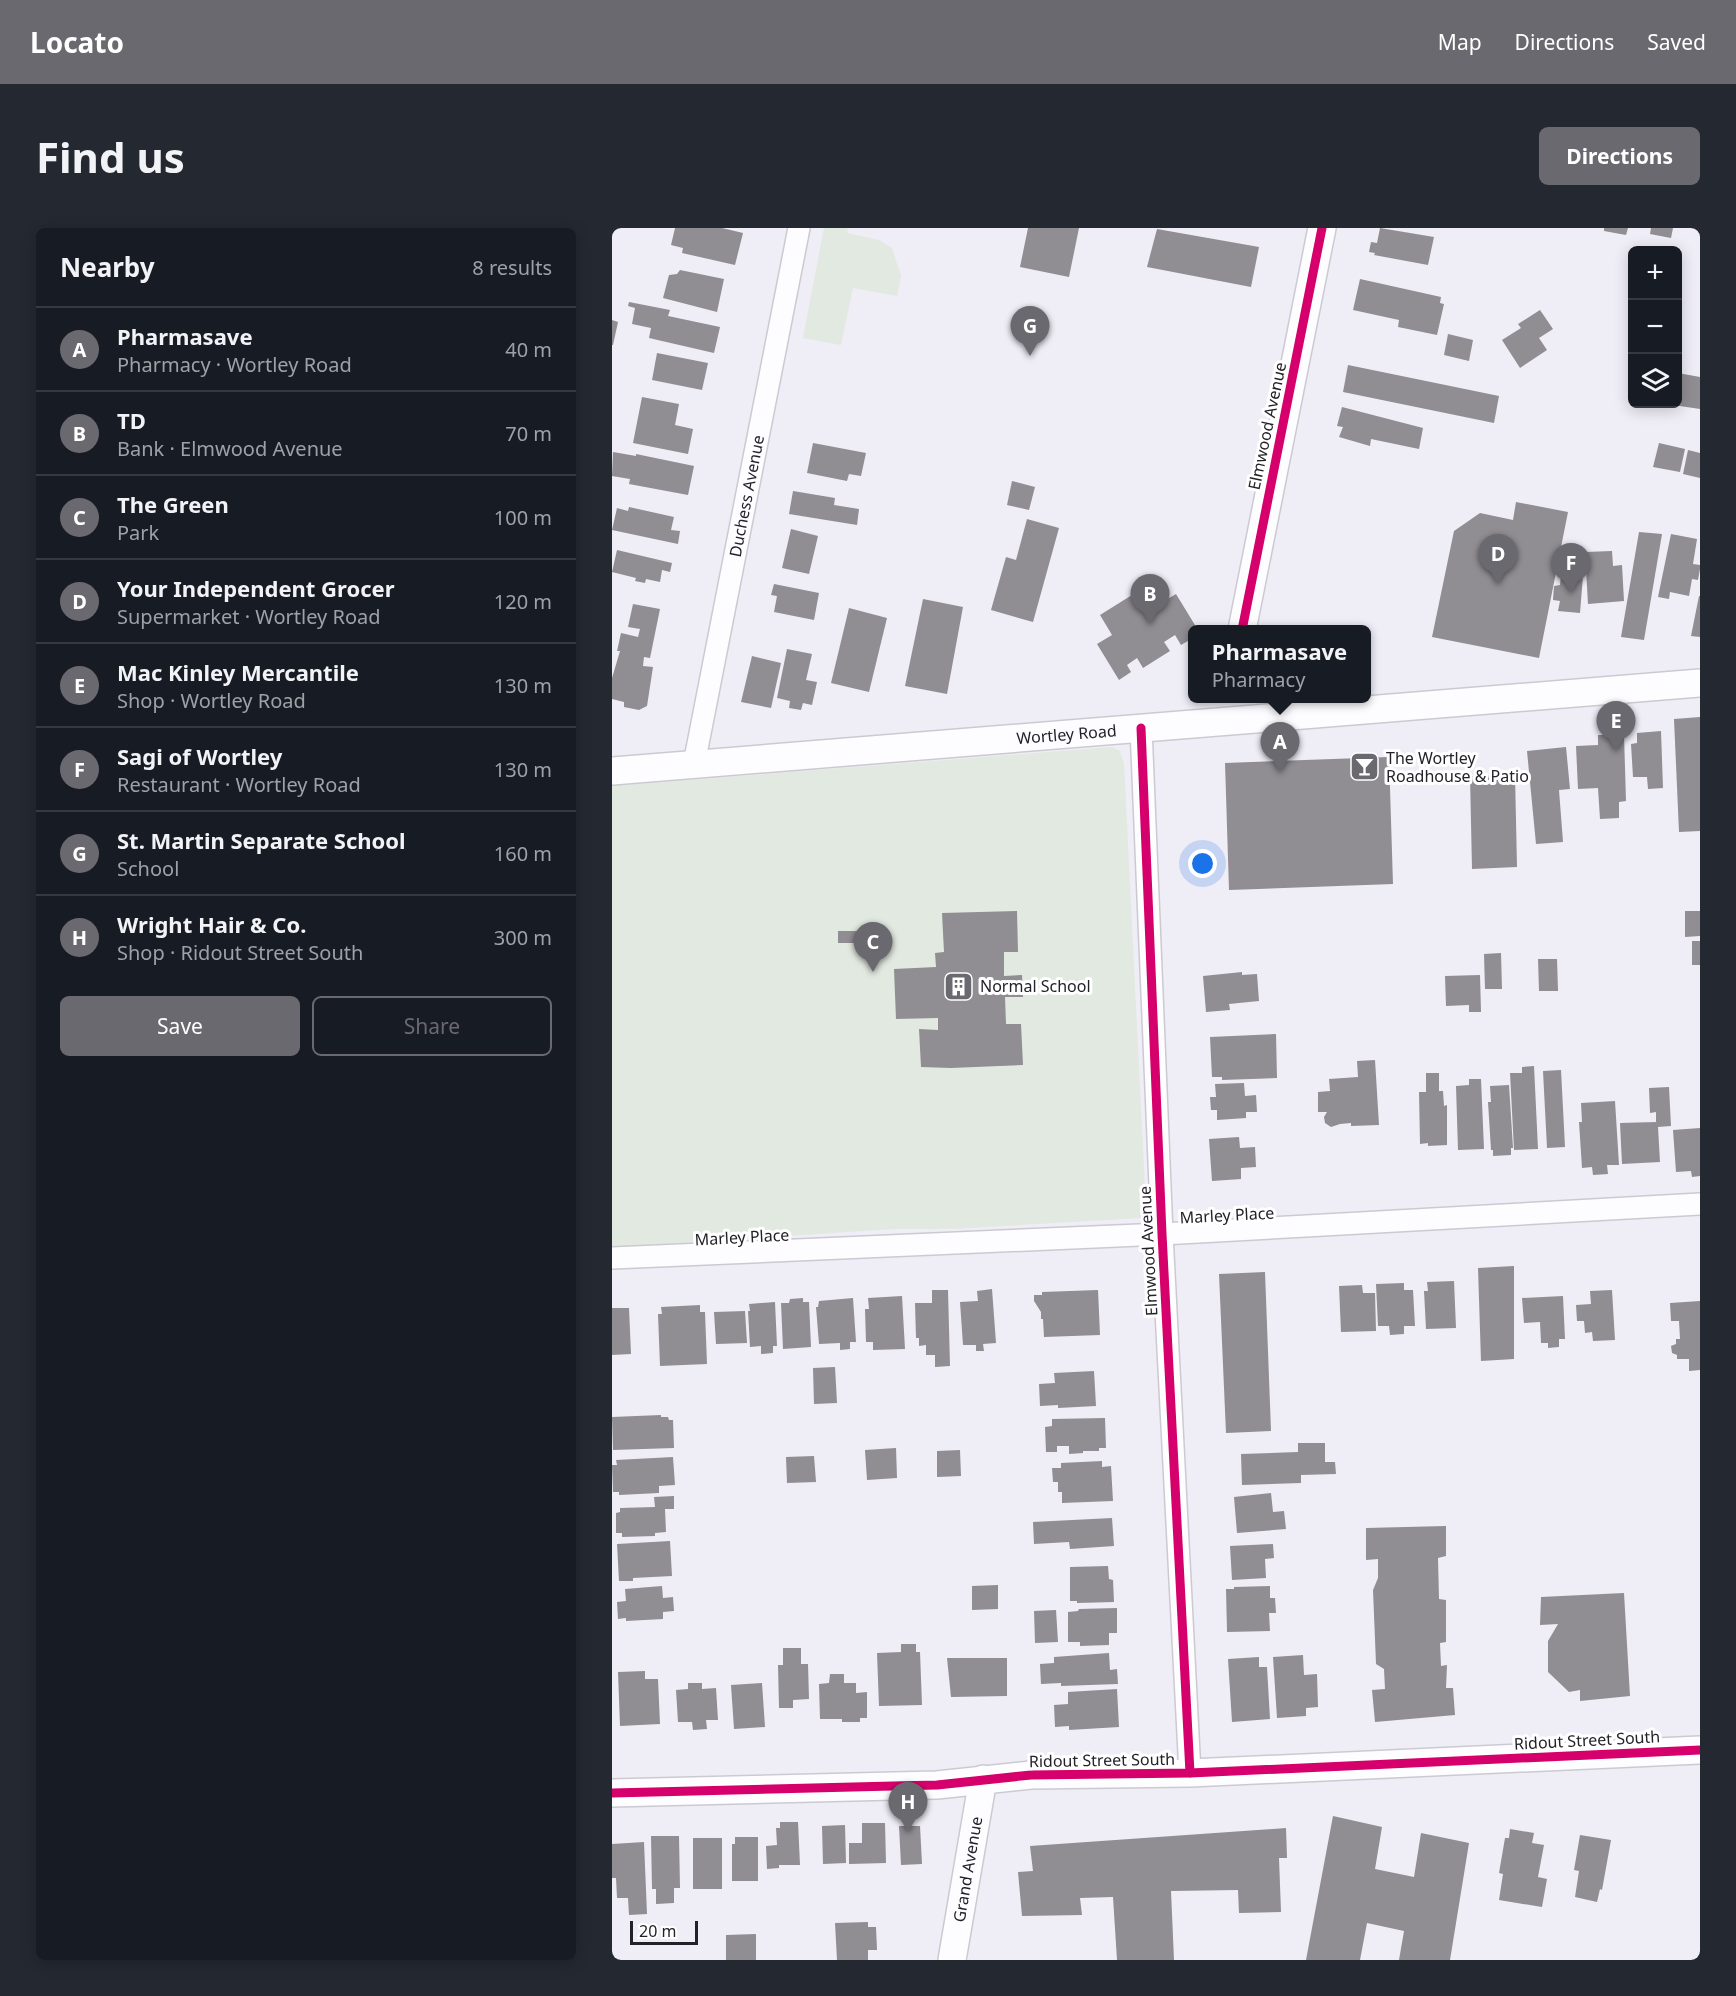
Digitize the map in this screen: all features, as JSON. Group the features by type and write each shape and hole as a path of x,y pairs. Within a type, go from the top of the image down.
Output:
{"street":[{"name":"Duchess Avenue","path":"694,764 799,228"},
{"name":"Elmwood Avenue","path":"1243,625 1322,228"},
{"name":"Wortley Road","path":"612,771 1141,728 1226,710 1296,716 1700,683"},
{"path":"1269,703 1296,716"},
{"name":"Elmwood Avenue","path":"1141,728 1162,1234 1191,1773"},
{"name":"Marley Place","path":"612,1258 1162,1234 1700,1204"},
{"name":"Ridout Street South","path":"612,1793 937,1785 1031,1775 1191,1773 1700,1750"},
{"name":"Grand Avenue","path":"951,1960 983,1779"}],"shaded area":[{"path":"824,228 848,228 847,233 879,240 892,248 901,276 897,296 853,288 841,345 803,338"},
{"path":"1112,747 1120,751 1124,764 1146,1209 1140,1218 953,1229 893,1229 612,1248 612,786"}],"building":[{"path":"675,228 722,228 743,233 735,265 682,253 683,248 671,245"},
{"path":"1028,228 1079,228 1069,277 1020,267"},
{"path":"1380,228 1434,237 1428,265 1374,255 1375,253 1369,252 1371,242 1377,243"},
{"path":"1604,228 1628,228 1626,235 1604,231"},
{"path":"1651,228 1673,228 1671,238 1650,234"},
{"path":"1157,229 1259,247 1251,287 1147,267"},
{"path":"680,270 724,279 717,312 663,298 669,275 677,274"},
{"path":"1360,279 1441,297 1440,303 1444,304 1437,335 1398,327 1399,320 1353,310"},
{"path":"629,302 670,310 668,316 720,327 714,353 649,338 651,328 632,324 635,308 628,306"},
{"path":"1540,310 1553,329 1539,338 1547,350 1520,368 1502,340 1521,328 1518,324"},
{"path":"612,320 618,322 613,345 612,345"},
{"path":"1448,334 1473,340 1469,361 1444,355"},
{"path":"657,353 708,363 702,390 652,380"},
{"path":"1348,365 1499,396 1494,423 1343,392"},
{"path":"1682,374 1700,377 1700,409 1682,406"},
{"path":"642,397 679,404 675,425 693,429 688,454 633,443"},
{"path":"1342,407 1423,428 1419,449 1371,439 1370,446 1339,437 1343,427 1337,426"},
{"path":"813,443 866,453 861,476 849,474 847,481 807,473"},
{"path":"1659,443 1685,449 1680,472 1653,467"},
{"path":"1688,450 1700,453 1700,478 1683,474"},
{"path":"613,452 636,456 636,454 694,466 688,495 629,484 630,479 612,476"},
{"path":"1012,481 1035,487 1029,510 1007,505"},
{"path":"793,491 835,498 834,505 859,509 857,525 789,514"},
{"path":"1516,502 1568,512 1539,658 1432,637 1454,531 1480,513 1513,520"},
{"path":"629,507 674,517 671,530 680,531 678,544 612,530 617,508 628,511"},
{"path":"1027,519 1059,528 1033,622 991,610 1006,557 1016,560"},
{"path":"791,529 818,536 809,574 782,568"},
{"path":"1639,532 1662,534 1644,640 1621,637"},
{"path":"1671,534 1697,539 1693,564 1700,565 1700,569 1698,580 1692,579 1689,596 1670,592 1669,599 1658,597"},
{"path":"617,550 672,563 670,572 662,570 660,582 646,579 645,583 635,581 636,578 612,572"},
{"path":"1612,551 1613,566 1622,565 1624,601 1588,604 1585,552"},
{"path":"1561,574 1583,576 1580,613 1558,611 1560,601 1553,600 1554,586 1560,585"},
{"path":"774,584 819,593 814,620 774,612 777,596 771,595"},
{"path":"1148,585 1159,604 1176,594 1195,625 1188,625 1188,641 1181,645 1175,635 1164,642 1170,651 1143,668 1137,658 1127,665 1131,672 1119,680 1097,644 1112,635 1100,615"},
{"path":"1700,596 1700,637 1691,636"},
{"path":"923,599 963,607 947,694 905,686"},
{"path":"633,604 660,609 650,658 644,657 643,666 653,667 647,706 639,710 624,707 624,702 612,699 612,678 620,651 617,651 621,633 638,637 640,629 628,627"},
{"path":"849,608 887,618 869,692 831,683"},
{"path":"787,649 812,654 806,680 817,682 812,705 803,703 801,710 789,708 790,701 777,698"},
{"path":"752,656 781,663 771,708 741,702"},
{"path":"1700,717 1700,831 1679,832 1674,719"},
{"path":"1661,731 1663,788 1648,789 1647,777 1633,777 1631,744 1637,743 1637,733"},
{"path":"1598,735 1624,735 1626,801 1619,802 1619,818 1600,819 1598,788 1578,789 1576,746 1598,745"},
{"path":"1566,747 1570,789 1559,790 1563,842 1536,844 1527,751"},
{"path":"1389,757 1393,884 1229,890 1225,763"},
{"path":"1515,775 1517,867 1472,869 1470,776"},
{"name":"Normal School","path":"1017,911 1018,952 1004,952 1004,976 1022,975 1023,997 1005,997 1006,1024 1021,1024 1023,1065 921,1067 919,1029 938,1030 938,1018 896,1019 894,969 936,967 935,953 944,952 942,913"},
{"path":"1685,911 1700,911 1700,936 1685,937"},
{"path":"838,931 858,931 859,943 838,943"},
{"path":"1692,941 1700,941 1700,965 1692,965"},
{"path":"1501,953 1502,989 1485,989 1484,954"},
{"path":"1538,959 1557,959 1558,991 1539,991"},
{"path":"1242,972 1242,975 1257,974 1259,1001 1229,1004 1230,1010 1206,1012 1203,976"},
{"path":"1480,975 1481,1012 1469,1012 1469,1005 1446,1006 1445,976"},
{"path":"1276,1034 1277,1078 1222,1080 1222,1077 1212,1077 1210,1037"},
{"path":"1375,1060 1379,1125 1351,1126 1351,1123 1331,1127 1325,1123 1324,1117 1327,1112 1318,1112 1318,1092 1330,1091 1329,1079 1358,1077 1357,1061"},
{"path":"1534,1066 1538,1149 1514,1150 1510,1073 1522,1073 1522,1067"},
{"path":"1561,1070 1565,1147 1547,1148 1543,1071"},
{"path":"1426,1073 1439,1073 1439,1091 1443,1091 1444,1106 1447,1105 1447,1145 1420,1144 1419,1092 1426,1092"},
{"path":"1469,1079 1481,1079 1484,1149 1458,1150 1456,1086 1469,1085"},
{"path":"1244,1083 1245,1096 1256,1095 1257,1112 1246,1112 1246,1118 1217,1120 1217,1110 1211,1110 1210,1097 1216,1097 1215,1084"},
{"path":"1509,1085 1513,1148 1511,1148 1511,1155 1493,1156 1488,1102 1491,1102 1490,1086"},
{"path":"1669,1087 1671,1126 1658,1127 1660,1162 1622,1164 1620,1123 1656,1122 1656,1112 1650,1113 1649,1088"},
{"path":"1615,1101 1619,1165 1607,1165 1608,1174 1593,1175 1592,1167 1582,1168 1579,1122 1582,1122 1581,1103"},
{"path":"1700,1128 1700,1176 1692,1177 1691,1171 1676,1172 1673,1130"},
{"path":"1239,1137 1240,1148 1255,1147 1256,1167 1241,1168 1241,1179 1212,1181 1209,1139"},
{"path":"1514,1266 1514,1359 1481,1361 1478,1268"},
{"path":"1265,1272 1271,1431 1226,1433 1219,1274"},
{"path":"1454,1281 1456,1328 1426,1329 1424,1291 1428,1291 1427,1282"},
{"path":"1404,1283 1404,1290 1413,1290 1415,1326 1404,1326 1404,1334 1390,1335 1389,1326 1378,1326 1376,1284"},
{"path":"1362,1285 1363,1293 1375,1293 1376,1331 1341,1332 1339,1286"},
{"path":"992,1289 996,1343 983,1344 984,1351 976,1351 976,1345 963,1345 960,1302 978,1301 977,1291"},
{"path":"932,1290 948,1290 950,1366 935,1367 935,1355 926,1355 926,1345 919,1346 919,1338 916,1338 915,1303 932,1303"},
{"path":"1098,1290 1100,1335 1044,1337 1043,1319 1034,1301 1034,1295 1042,1295 1042,1292"},
{"path":"1612,1290 1615,1340 1593,1341 1592,1332 1585,1333 1584,1321 1577,1321 1576,1305 1591,1304 1590,1291"},
{"path":"902,1296 905,1349 873,1350 873,1342 866,1342 865,1309 869,1309 868,1298"},
{"path":"1563,1296 1565,1339 1559,1339 1559,1347 1548,1348 1548,1343 1541,1343 1540,1322 1524,1323 1522,1298"},
{"path":"803,1298 803,1302 809,1302 811,1347 783,1349 781,1303 789,1303 790,1299"},
{"path":"853,1298 856,1342 850,1342 850,1349 840,1350 840,1343 819,1344 816,1307 819,1301"},
{"path":"1700,1301 1700,1370 1689,1371 1689,1359 1677,1359 1677,1355 1672,1353 1671,1346 1676,1344 1676,1339 1680,1339 1679,1321 1671,1321 1670,1303"},
{"path":"775,1302 777,1346 773,1346 773,1353 761,1354 761,1346 750,1347 749,1304"},
{"path":"700,1305 700,1312 705,1312 707,1364 660,1366 658,1314 662,1314 661,1307"},
{"path":"612,1308 629,1308 631,1354 612,1355"},
{"path":"745,1311 747,1343 716,1344 714,1312"},
{"path":"835,1367 837,1403 814,1404 813,1368"},
{"path":"1094,1371 1096,1406 1058,1408 1058,1405 1040,1406 1039,1384 1055,1383 1054,1373"},
{"path":"661,1415 661,1417 673,1420 674,1448 613,1450 612,1417"},
{"path":"1105,1418 1106,1448 1099,1448 1099,1451 1069,1454 1069,1446 1057,1446 1057,1452 1046,1452 1045,1427 1052,1426 1052,1419"},
{"path":"1298,1443 1325,1443 1325,1462 1335,1462 1336,1474 1301,1475 1301,1483 1242,1485 1241,1454 1298,1452"},
{"path":"896,1448 897,1478 867,1480 865,1450"},
{"path":"960,1450 961,1476 937,1477 937,1451"},
{"path":"814,1456 816,1482 787,1483 786,1457"},
{"path":"673,1457 675,1485 659,1486 659,1493 619,1495 619,1492 613,1492 612,1465 617,1465 616,1460"},
{"path":"1102,1461 1102,1467 1111,1466 1113,1501 1062,1503 1062,1492 1058,1492 1058,1482 1053,1482 1052,1468 1061,1468 1061,1463"},
{"path":"1271,1493 1273,1512 1284,1511 1286,1529 1237,1533 1234,1497"},
{"path":"674,1496 674,1509 665,1509 666,1532 655,1533 655,1536 622,1537 622,1533 616,1533 616,1513 620,1512 620,1508 655,1507 654,1497"},
{"path":"1112,1518 1114,1546 1070,1549 1069,1542 1034,1544 1033,1522"},
{"path":"1446,1526 1446,1556 1438,1558 1439,1599 1446,1600 1446,1642 1440,1643 1441,1666 1447,1665 1446,1688 1453,1688 1455,1715 1375,1722 1372,1690 1385,1689 1384,1669 1376,1664 1373,1590 1378,1578 1378,1559 1366,1560 1366,1528"},
{"path":"670,1541 672,1576 619,1581 617,1544"},
{"path":"1273,1544 1274,1558 1265,1559 1266,1578 1232,1580 1230,1546"},
{"path":"1108,1566 1109,1579 1113,1580 1114,1602 1077,1603 1077,1601 1070,1601 1070,1567"},
{"path":"998,1585 998,1609 972,1610 972,1586"},
{"path":"662,1586 663,1598 673,1597 674,1611 663,1612 663,1619 626,1621 626,1618 618,1619 617,1602 626,1601 625,1589"},
{"path":"1270,1586 1270,1598 1275,1598 1276,1613 1269,1613 1270,1631 1227,1632 1226,1589"},
{"path":"1624,1593 1630,1696 1580,1701 1580,1690 1569,1692 1548,1672 1548,1641 1558,1624 1540,1625 1541,1597"},
{"path":"1117,1608 1117,1633 1109,1633 1109,1645 1080,1646 1080,1642 1068,1642 1068,1612 1079,1609"},
{"path":"1056,1610 1058,1642 1035,1643 1034,1611"},
{"path":"901,1644 916,1644 916,1652 920,1652 922,1705 879,1706 877,1653 901,1652"},
{"path":"783,1648 801,1648 801,1664 808,1664 809,1699 793,1700 793,1708 779,1708 778,1665 783,1665"},
{"path":"1109,1653 1110,1670 1117,1669 1118,1684 1061,1686 1061,1683 1041,1684 1040,1664 1054,1663 1054,1657"},
{"path":"1303,1655 1304,1675 1317,1674 1318,1707 1306,1708 1306,1716 1277,1718 1273,1657"},
{"path":"1259,1657 1259,1667 1267,1667 1270,1719 1232,1722 1228,1659"},
{"path":"947,1658 1007,1658 1007,1696 951,1697"},
{"path":"645,1671 645,1679 658,1679 660,1724 620,1726 618,1672"},
{"path":"830,1674 844,1674 844,1683 856,1683 856,1693 867,1692 867,1718 860,1718 860,1722 820,1719 819,1684 829,1683"},
{"path":"688,1683 702,1683 702,1689 716,1688 718,1720 706,1720 707,1729 693,1730 692,1722 678,1722 676,1690 688,1689"},
{"path":"762,1683 765,1727 734,1729 731,1685"},
{"path":"1117,1689 1119,1727 1069,1730 1069,1726 1055,1727 1054,1705 1068,1704 1068,1692"},
{"path":"1333,1816 1382,1827 1375,1869 1414,1877 1421,1833 1469,1843 1450,1960 1399,1960 1404,1931 1367,1923 1360,1960 1306,1960"},
{"path":"780,1822 798,1822 800,1865 779,1865 779,1868 767,1869 766,1846 777,1845 776,1828 780,1828"},
{"path":"862,1823 885,1823 886,1863 849,1864 849,1843 862,1843"},
{"path":"845,1825 846,1863 823,1864 822,1826"},
{"path":"899,1826 920,1826 922,1864 901,1865"},
{"path":"1286,1828 1287,1858 1279,1858 1281,1912 1239,1913 1238,1890 1171,1891 1174,1960 1117,1960 1113,1897 1080,1898 1082,1915 1022,1916 1018,1872 1033,1871 1030,1846"},
{"path":"1510,1829 1534,1833 1532,1843 1544,1845 1538,1877 1547,1879 1542,1907 1499,1900 1503,1874 1499,1873 1505,1838 1509,1838"},
{"path":"1580,1835 1611,1840 1602,1890 1600,1889 1597,1902 1575,1897 1579,1871 1574,1870"},
{"path":"651,1836 679,1836 680,1888 674,1888 674,1903 656,1904 656,1889 652,1889"},
{"path":"735,1837 758,1837 758,1881 732,1881 732,1844 735,1844"},
{"path":"693,1838 722,1838 722,1889 693,1889"},
{"path":"644,1842 647,1914 629,1915 628,1898 617,1898 616,1878 612,1878 612,1844"},
{"path":"868,1922 868,1927 876,1927 877,1950 868,1950 868,1960 837,1960 835,1923"},
{"path":"756,1934 756,1960 726,1960 726,1935"}],"cycle path":[{"path":"1243,625 1322,228"},
{"path":"1141,728 1162,1234 1190,1773"},
{"path":"612,1793 937,1785 1031,1775 1190,1773 1700,1750"}],"place":[{"name":"St. Martin Separate School","path":"1030,356"},
{"name":"Your Independent Grocer","path":"1498,584"},
{"name":"Sagi of Wortley","path":"1571,593"},
{"name":"TD","path":"1150,624"},
{"name":"Mac Kinley Mercantile","path":"1616,751"},
{"name":"The Wortley Roadhouse & Patio","path":"1365,767"},
{"name":"Pharmasave","path":"1280,772"},
{"name":"The Green","path":"873,972"},
{"name":"Normal School","path":"959,986"},
{"name":"Wright Hair & Co.","path":"908,1832"}]}
